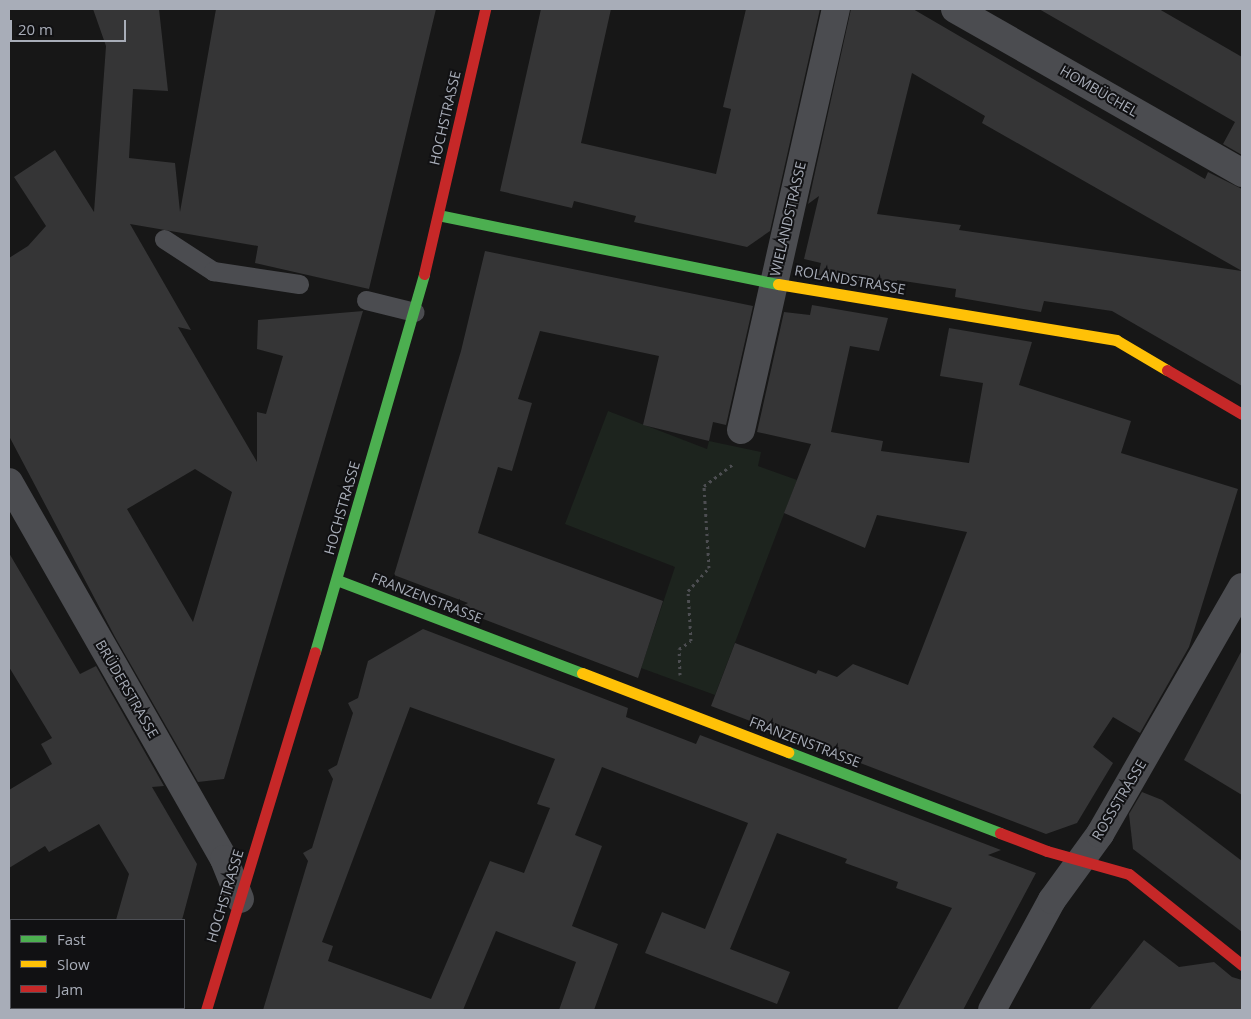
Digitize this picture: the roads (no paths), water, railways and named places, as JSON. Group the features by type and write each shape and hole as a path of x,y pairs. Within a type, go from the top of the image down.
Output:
{"street":[{"name":"HOCHSTRASSE","path":"206,1010 337,580 415,312 485,9"},
{"name":"WIELANDSTRASSE","path":"741,430 836,9"},
{"name":"HOMBÜCHEL","path":"956,9 1242,173"},
{"name":"ROLANDSTRASSE","path":"438,215 774,283 1116,340 1242,414"},
{"name":"BRÜDERSTRASSE","path":"9,482 224,859 240,899"},
{"name":"FRANZENSTRASSE","path":"337,580 1047,851 1082,859 1129,874 1242,965"},
{"name":"ROSSSTRASSE","path":"992,1010 1052,900 1105,825 1242,587"}],"lane":[{"path":"164,238 213,271 298,284"},
{"path":"366,300 415,312"}]}
